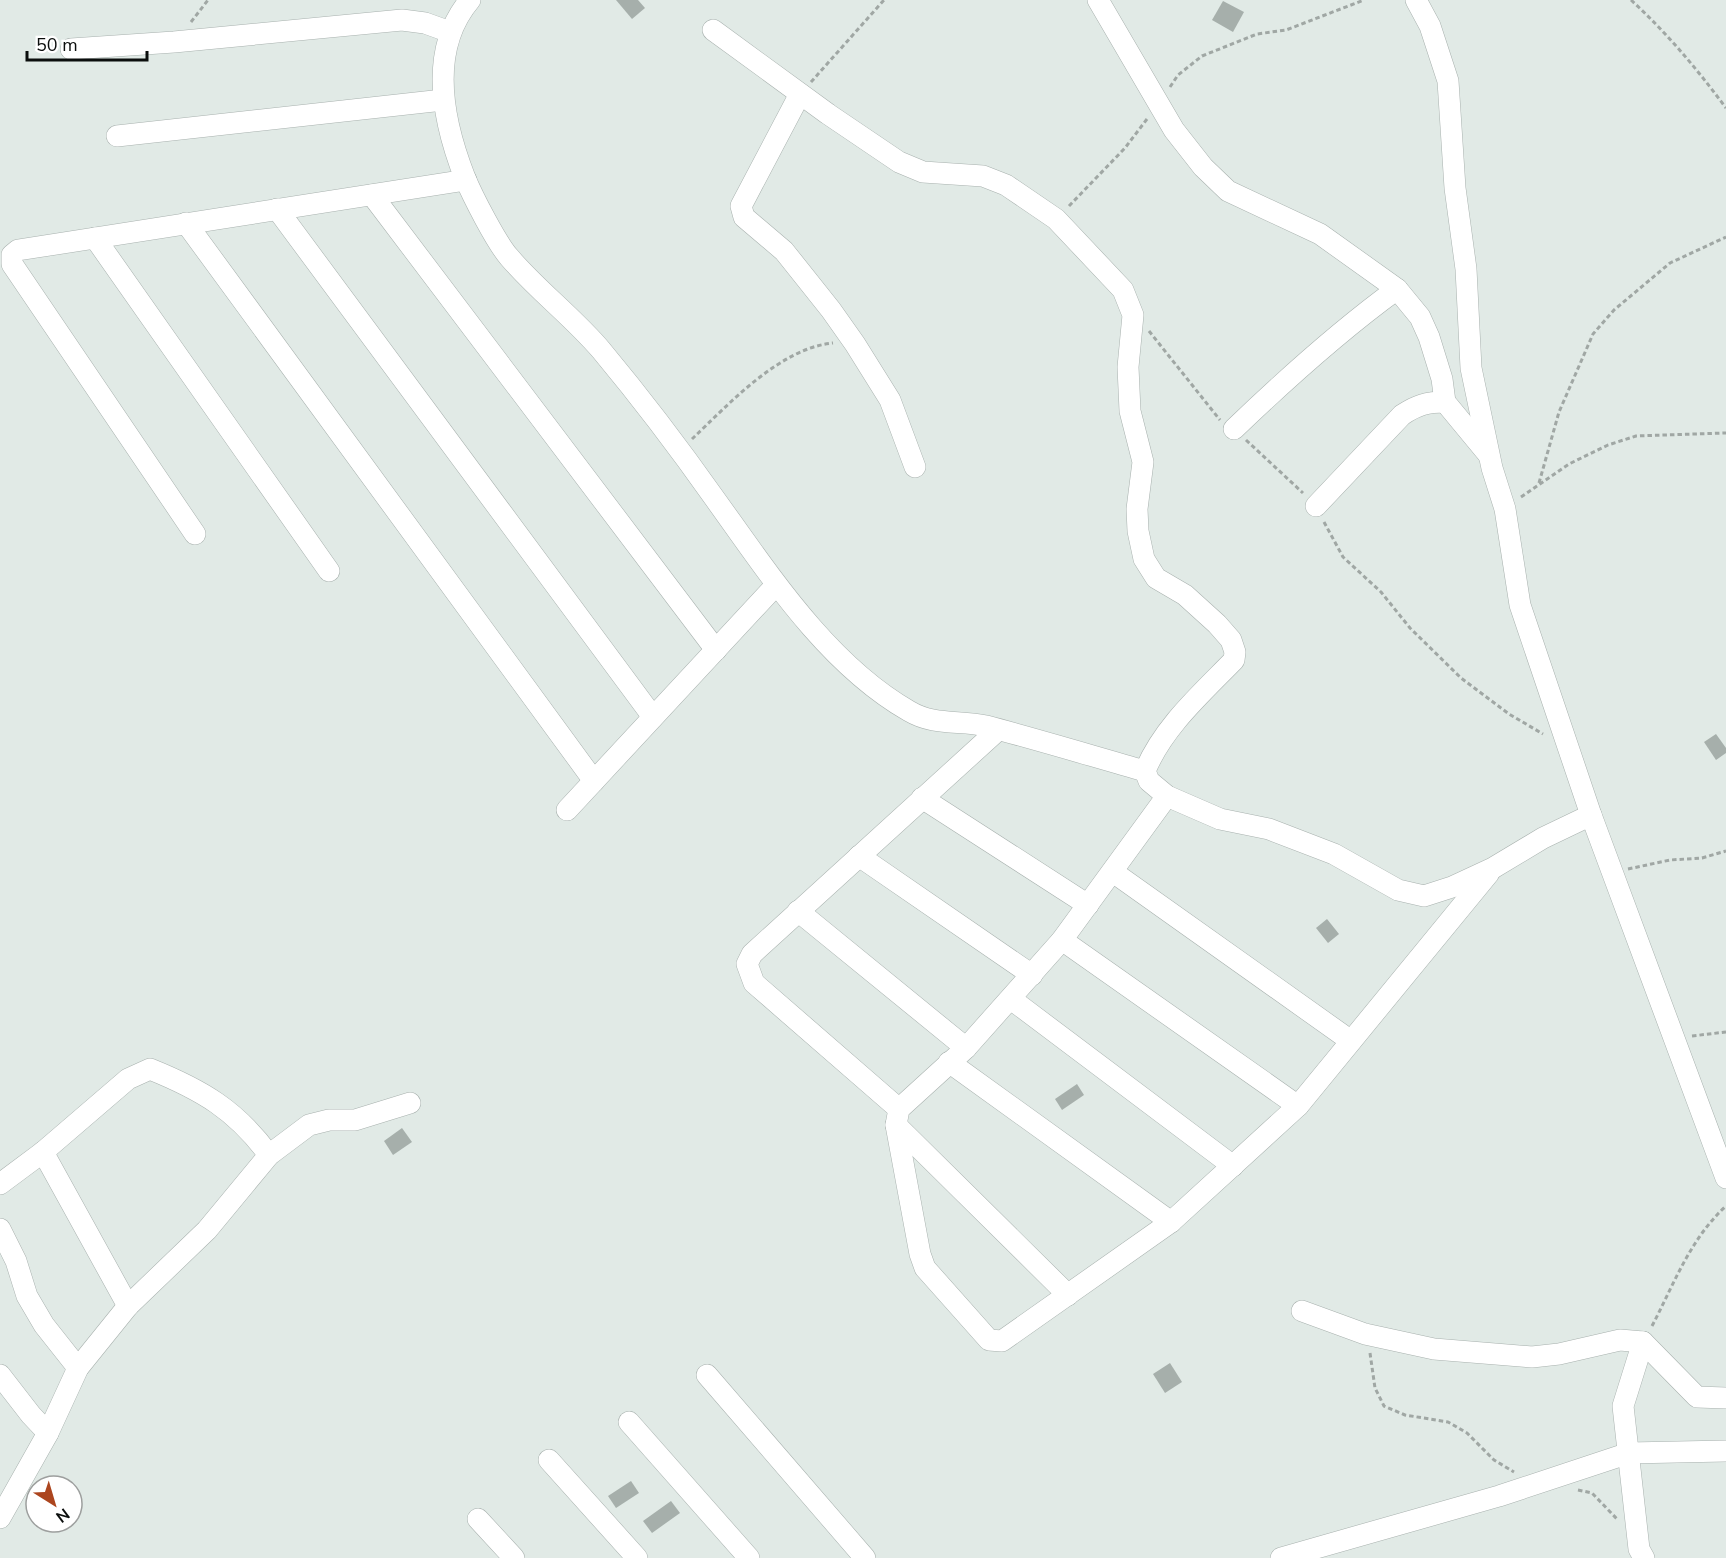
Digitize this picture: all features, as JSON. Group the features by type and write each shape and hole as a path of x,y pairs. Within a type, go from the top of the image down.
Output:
{"street":[{"path":"470,0 460,11 450,32 445,57 442,100 446,122 466,180 507,256 599,348 680,450 776,585 840,658 910,712 938,723 982,725 1145,771"},
{"path":"1098,0 1173,130 1203,167 1228,191 1320,234 1397,289 1420,317 1436,357 1444,402 1489,454"},
{"path":"1416,0 1430,26 1448,81 1455,188 1466,269 1468,344 1489,454 1505,509 1520,605 1591,815 1615,872 1640,948 1676,1038 1726,1178"},
{"path":"71,49 174,42 391,20 425,23 450,32"},
{"path":"713,30 800,94 900,162 923,172 983,176 1006,184 1056,219 1123,290 1134,315 1128,367 1130,411 1143,462 1137,509 1138,531 1144,559 1156,578 1185,595 1217,624 1231,640 1236,652 1234,660 1175,724 1151,757 1145,771 1149,781 1167,796 1220,819 1269,829 1334,854 1398,890 1424,896 1452,887 1493,868 1543,838 1591,815"},
{"path":"800,94 741,206 744,217 784,251 831,309 855,344 890,400 915,467"},
{"path":"117,136 442,100"},
{"path":"195,534 12,264 12,255 18,250 466,180"},
{"path":"372,195 716,650"},
{"path":"277,209 653,717"},
{"path":"186,224 594,781"},
{"path":"95,238 328,571"},
{"path":"1234,429 1325,344 1397,289"},
{"path":"1316,506 1402,415 1416,406 1429,402 1444,402"},
{"path":"567,810 776,585"},
{"path":"998,730 798,911 752,954 747,964 754,983 897,1117 1068,1295"},
{"path":"897,1117 949,1062 966,1048 1062,940 1167,796"},
{"path":"922,798 1088,905"},
{"path":"859,856 1032,975"},
{"path":"897,1117 920,1254 925,1268 989,1340 1002,1341 1171,1222 1298,1106 1493,868"},
{"path":"1113,872 1351,1041"},
{"path":"798,911 966,1048"},
{"path":"1062,940 1298,1106"},
{"path":"1011,999 1233,1166"},
{"path":"949,1062 1171,1222"},
{"path":"0,1184 43,1152 128,1079 150,1070 170,1077 232,1112 250,1130 269,1155"},
{"path":"2,1509 48,1433 78,1368 128,1306 207,1230 269,1155 309,1125 329,1120 355,1120 410,1103"},
{"path":"43,1152 128,1306"},
{"path":"0,1229 16,1261 27,1296 44,1325 78,1368"},
{"path":"1302,1311 1365,1334 1434,1349 1532,1357 1559,1354 1620,1340 1643,1342 1697,1397 1726,1398"},
{"path":"1643,1342 1623,1406 1639,1549 1644,1558"},
{"path":"0,1375 48,1433"},
{"path":"707,1375 865,1558"},
{"path":"629,1422 749,1558"},
{"path":"1281,1558 1544,1481 1629,1453 1726,1451"},
{"path":"549,1460 636,1558"},
{"path":"478,1519 514,1558"}],"path":[{"path":"800,94 884,0"},
{"path":"1056,219 1125,148 1159,105 1178,75 1202,56 1257,34 1286,30 1364,0"},
{"path":"1631,0 1656,23 1690,61 1726,108"},
{"path":"1539,483 1559,412 1593,334 1614,310 1670,263 1726,237"},
{"path":"1134,315 1164,345 1218,418 1234,429 1316,506 1343,557 1381,592 1410,628 1461,678 1509,714 1568,748"},
{"path":"680,450 727,406 788,357 828,343 855,344"},
{"path":"1505,509 1569,464 1608,445 1636,436 1726,433"},
{"path":"1615,872 1726,851"},
{"path":"1676,1038 1726,1032"},
{"path":"1643,1342 1682,1264 1712,1219 1726,1206"},
{"path":"1365,1334 1374,1364 1375,1388 1384,1406 1405,1415 1448,1422 1467,1433 1494,1460 1520,1476 1544,1481"},
{"path":"1573,1488 1592,1493 1618,1521"}],"building":[{"path":"616,0 638,0 645,8 632,19"},
{"path":"1223,1 1244,12 1233,32 1212,20"},
{"path":"1716,734 1726,748 1726,753 1716,760 1704,742"},
{"path":"1327,919 1339,934 1328,943 1316,928"},
{"path":"1077,1084 1084,1095 1062,1110 1055,1099"},
{"path":"402,1128 412,1142 393,1155 384,1141"},
{"path":"1170,1363 1182,1382 1165,1393 1153,1374"},
{"path":"631,1481 639,1493 616,1508 608,1496"},
{"path":"671,1501 680,1513 652,1533 643,1521"}]}
